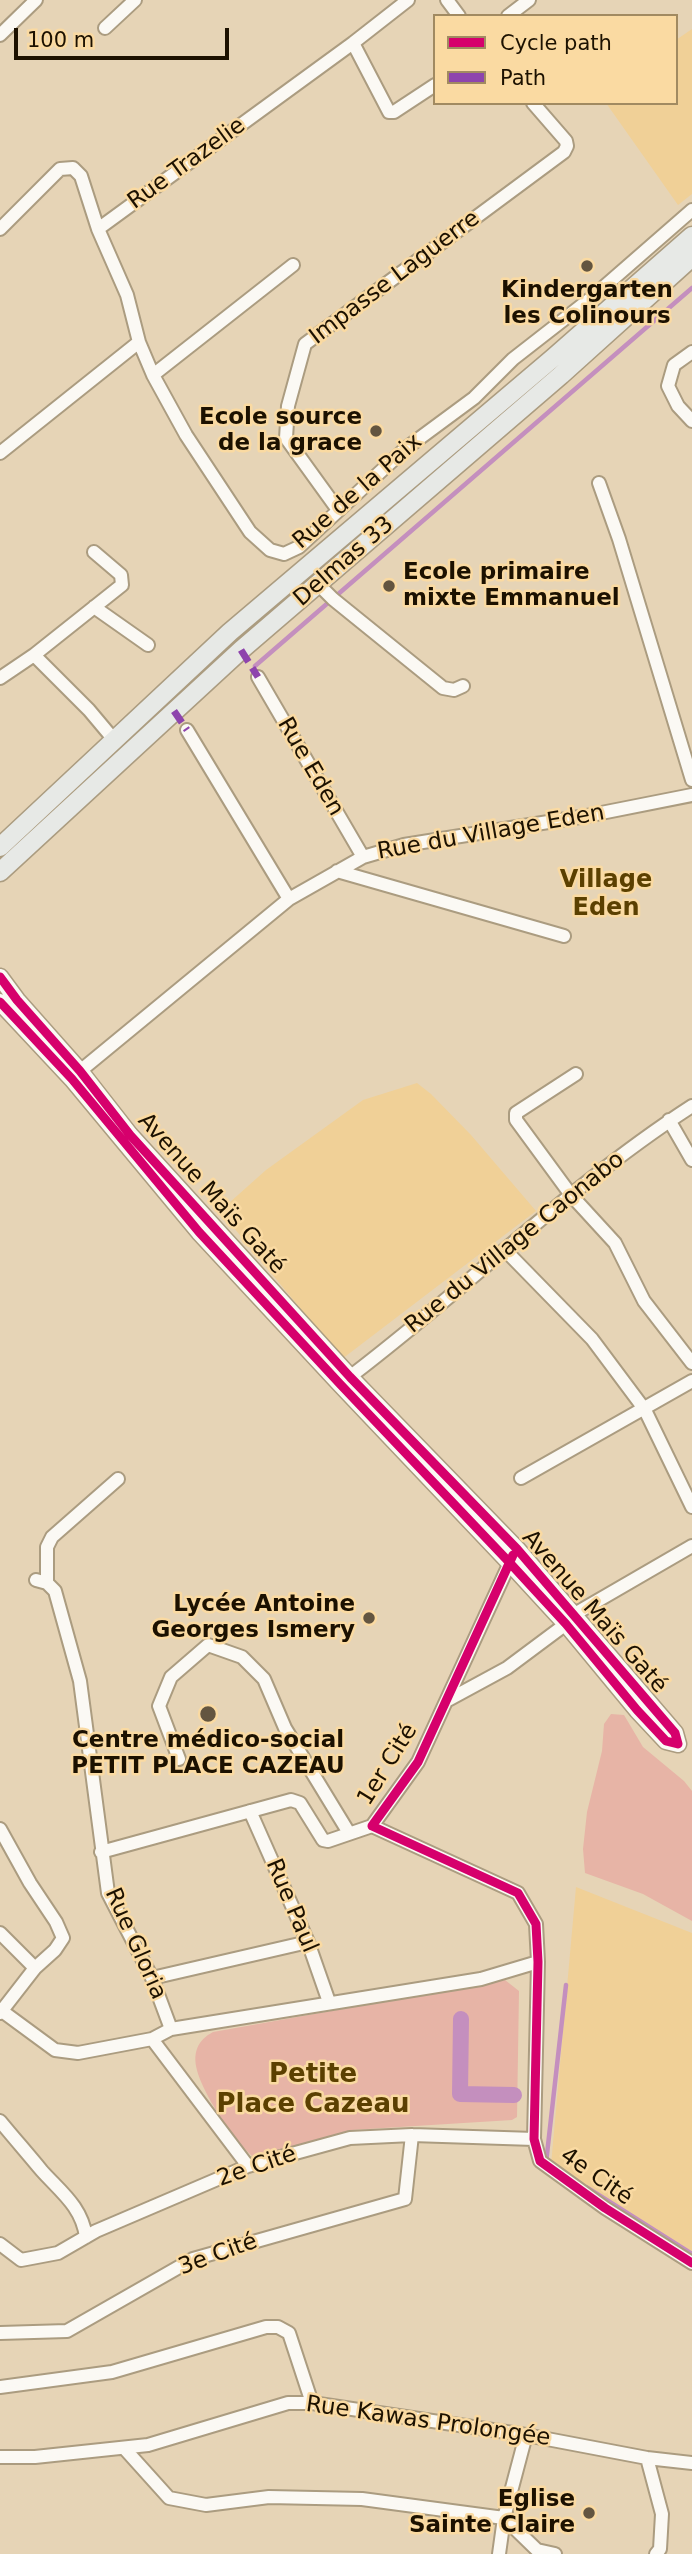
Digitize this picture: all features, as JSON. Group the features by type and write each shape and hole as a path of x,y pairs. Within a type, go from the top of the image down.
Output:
{"main road":[{"name":"Delmas 33","path":"0,847 230,632 553,358 692,236"},
{"name":"Delmas 33","path":"0,872 241,650 561,375 692,257"}],"street":[{"path":"0,35 36,0"},
{"path":"105,28 135,0"},
{"name":"Rue Trazelie","path":"99,229 408,0"},
{"path":"510,14 528,0"},
{"path":"353,43 389,112 394,112 433,86"},
{"name":"Impasse Laguerre","path":"338,510 286,438 288,406 305,344 564,152 566,141 535,105"},
{"path":"0,229 60,169 73,168 81,176 99,229"},
{"name":"Rue de la Paix","path":"99,229 127,295 139,342 153,375 186,435 250,532 270,551 284,554 299,547 405,449 474,398 513,359 590,299 692,210"},
{"path":"153,375 293,265"},
{"path":"0,453 139,342"},
{"path":"692,352 674,365 668,386 678,406 692,421"},
{"path":"599,483 692,780"},
{"path":"0,678 34,655 122,585 121,575 94,552"},
{"path":"318,584 443,688 454,690 463,686"},
{"path":"94,607 148,645"},
{"path":"34,655 89,710 115,741"},
{"name":"Rue Eden","path":"258,677 363,857"},
{"path":"187,730 289,899"},
{"name":"Rue du Village Eden","path":"76,1075 289,899 363,857 404,845 586,816 692,795"},
{"path":"337,871 564,936"},
{"name":"Avenue Maïs Gaté","path":"0,977 163,1191 513,1555 569,1620 637,1710 666,1741 678,1744 692,1755"},
{"name":"Avenue Maïs Gaté","path":"0,1002 76,1075"},
{"path":"576,1074 515,1116 571,1195 615,1242 644,1301 692,1363"},
{"name":"Rue du Village Caonabo","path":"345,1381 571,1195 692,1105"},
{"path":"669,1121 692,1160"},
{"path":"506,1251 592,1339 645,1410 692,1507"},
{"path":"521,1478 692,1381"},
{"name":"Rue Gloria","path":"118,1479 52,1537 47,1547 42,1581 55,1591 80,1681 108,1893 152,1978 171,2029"},
{"path":"447,1700 507,1668 569,1620 692,1546"},
{"name":"1er Cité","path":"513,1555 418,1762 372,1826 518,1893 536,1924 538,1962"},
{"path":"179,1759 159,1706 171,1677 208,1645 242,1657 264,1679 285,1728 349,1833"},
{"path":"102,1852 295,1800 300,1803 323,1840 328,1841 372,1826"},
{"name":"Rue Paul","path":"250,1811 308,1942 329,2002"},
{"path":"0,1829 63,1938 55,1950 35,1968 3,2010 55,2050 78,2053 152,2039 171,2029 481,1979 538,1962"},
{"path":"0,1933 35,1968"},
{"path":"152,1978 308,1942"},
{"name":"4e Cité","path":"538,1962 534,2139 540,2161 605,2208 692,2263"},
{"path":"152,2039 247,2166"},
{"path":"0,2121 69,2199 84,2222 86,2237"},
{"name":"2e Cité","path":"0,2244 21,2260 58,2253 86,2237 247,2166 350,2138 412,2135 534,2139"},
{"name":"3e Cité","path":"0,2333 67,2331 193,2259 405,2199 412,2135"},
{"path":"0,2387 112,2372 266,2328 278,2328 289,2333 312,2403"},
{"name":"Rue Kawas Prolongée","path":"0,2457 35,2457 148,2445 288,2403 312,2403 692,2463"},
{"path":"499,2554 504,2518 526,2435"},
{"path":"124,2448 169,2498 206,2505 269,2497 362,2499 504,2518 537,2550 555,2554"},
{"path":"647,2458 662,2514 660,2549 656,2554"}],"shaded area":[{"path":"692,29 692,194 678,205 607,105 678,105 678,39"},
{"path":"417,1083 471,1135 536,1211 342,1359 220,1211 266,1170 363,1100"},
{"path":"611,1714 624,1715 643,1747 692,1791 692,1921 643,1894 585,1873 583,1849 587,1812 602,1751 604,1724"},
{"path":"576,1887 692,1933 692,2252 551,2165"},
{"path":"505,1980 519,1991 517,2117 512,2120 351,2130 254,2158 227,2131 196,2066 198,2047 203,2039 213,2032"}],"waterway":[{"path":"255,666 692,288"},
{"path":"546,2163 566,1985"},
{"path":"461,2019 460,2094 514,2095"},
{"path":"586,2187 692,2254"}],"marked path":[{"path":"241,650 258,677"},
{"path":"174,711 187,730"}],"cycle path":[{"path":"0,977 130,1135 350,1377 517,1549 675,1733 678,1744 666,1741 566,1624 199,1232 72,1079 0,1002"},
{"path":"513,1555 418,1762 372,1826 518,1893 536,1924 538,1962 534,2139 540,2161 605,2208 692,2263"}],"place":[{"name":"Kindergarten les Colinours","path":"587,266"},
{"name":"Ecole source de la grace","path":"376,431"},
{"name":"Ecole primaire mixte Emmanuel","path":"389,586"},
{"name":"Lycée Antoine Georges Ismery","path":"369,1618"},
{"name":"Centre médico-social PETIT PLACE CAZEAU","path":"208,1714"},
{"name":"Eglise Sainte Claire","path":"589,2513"}],"district":[{"name":"Village Eden","path":"606,895"},
{"name":"Petite Place Cazeau","path":"313,2090"}]}
